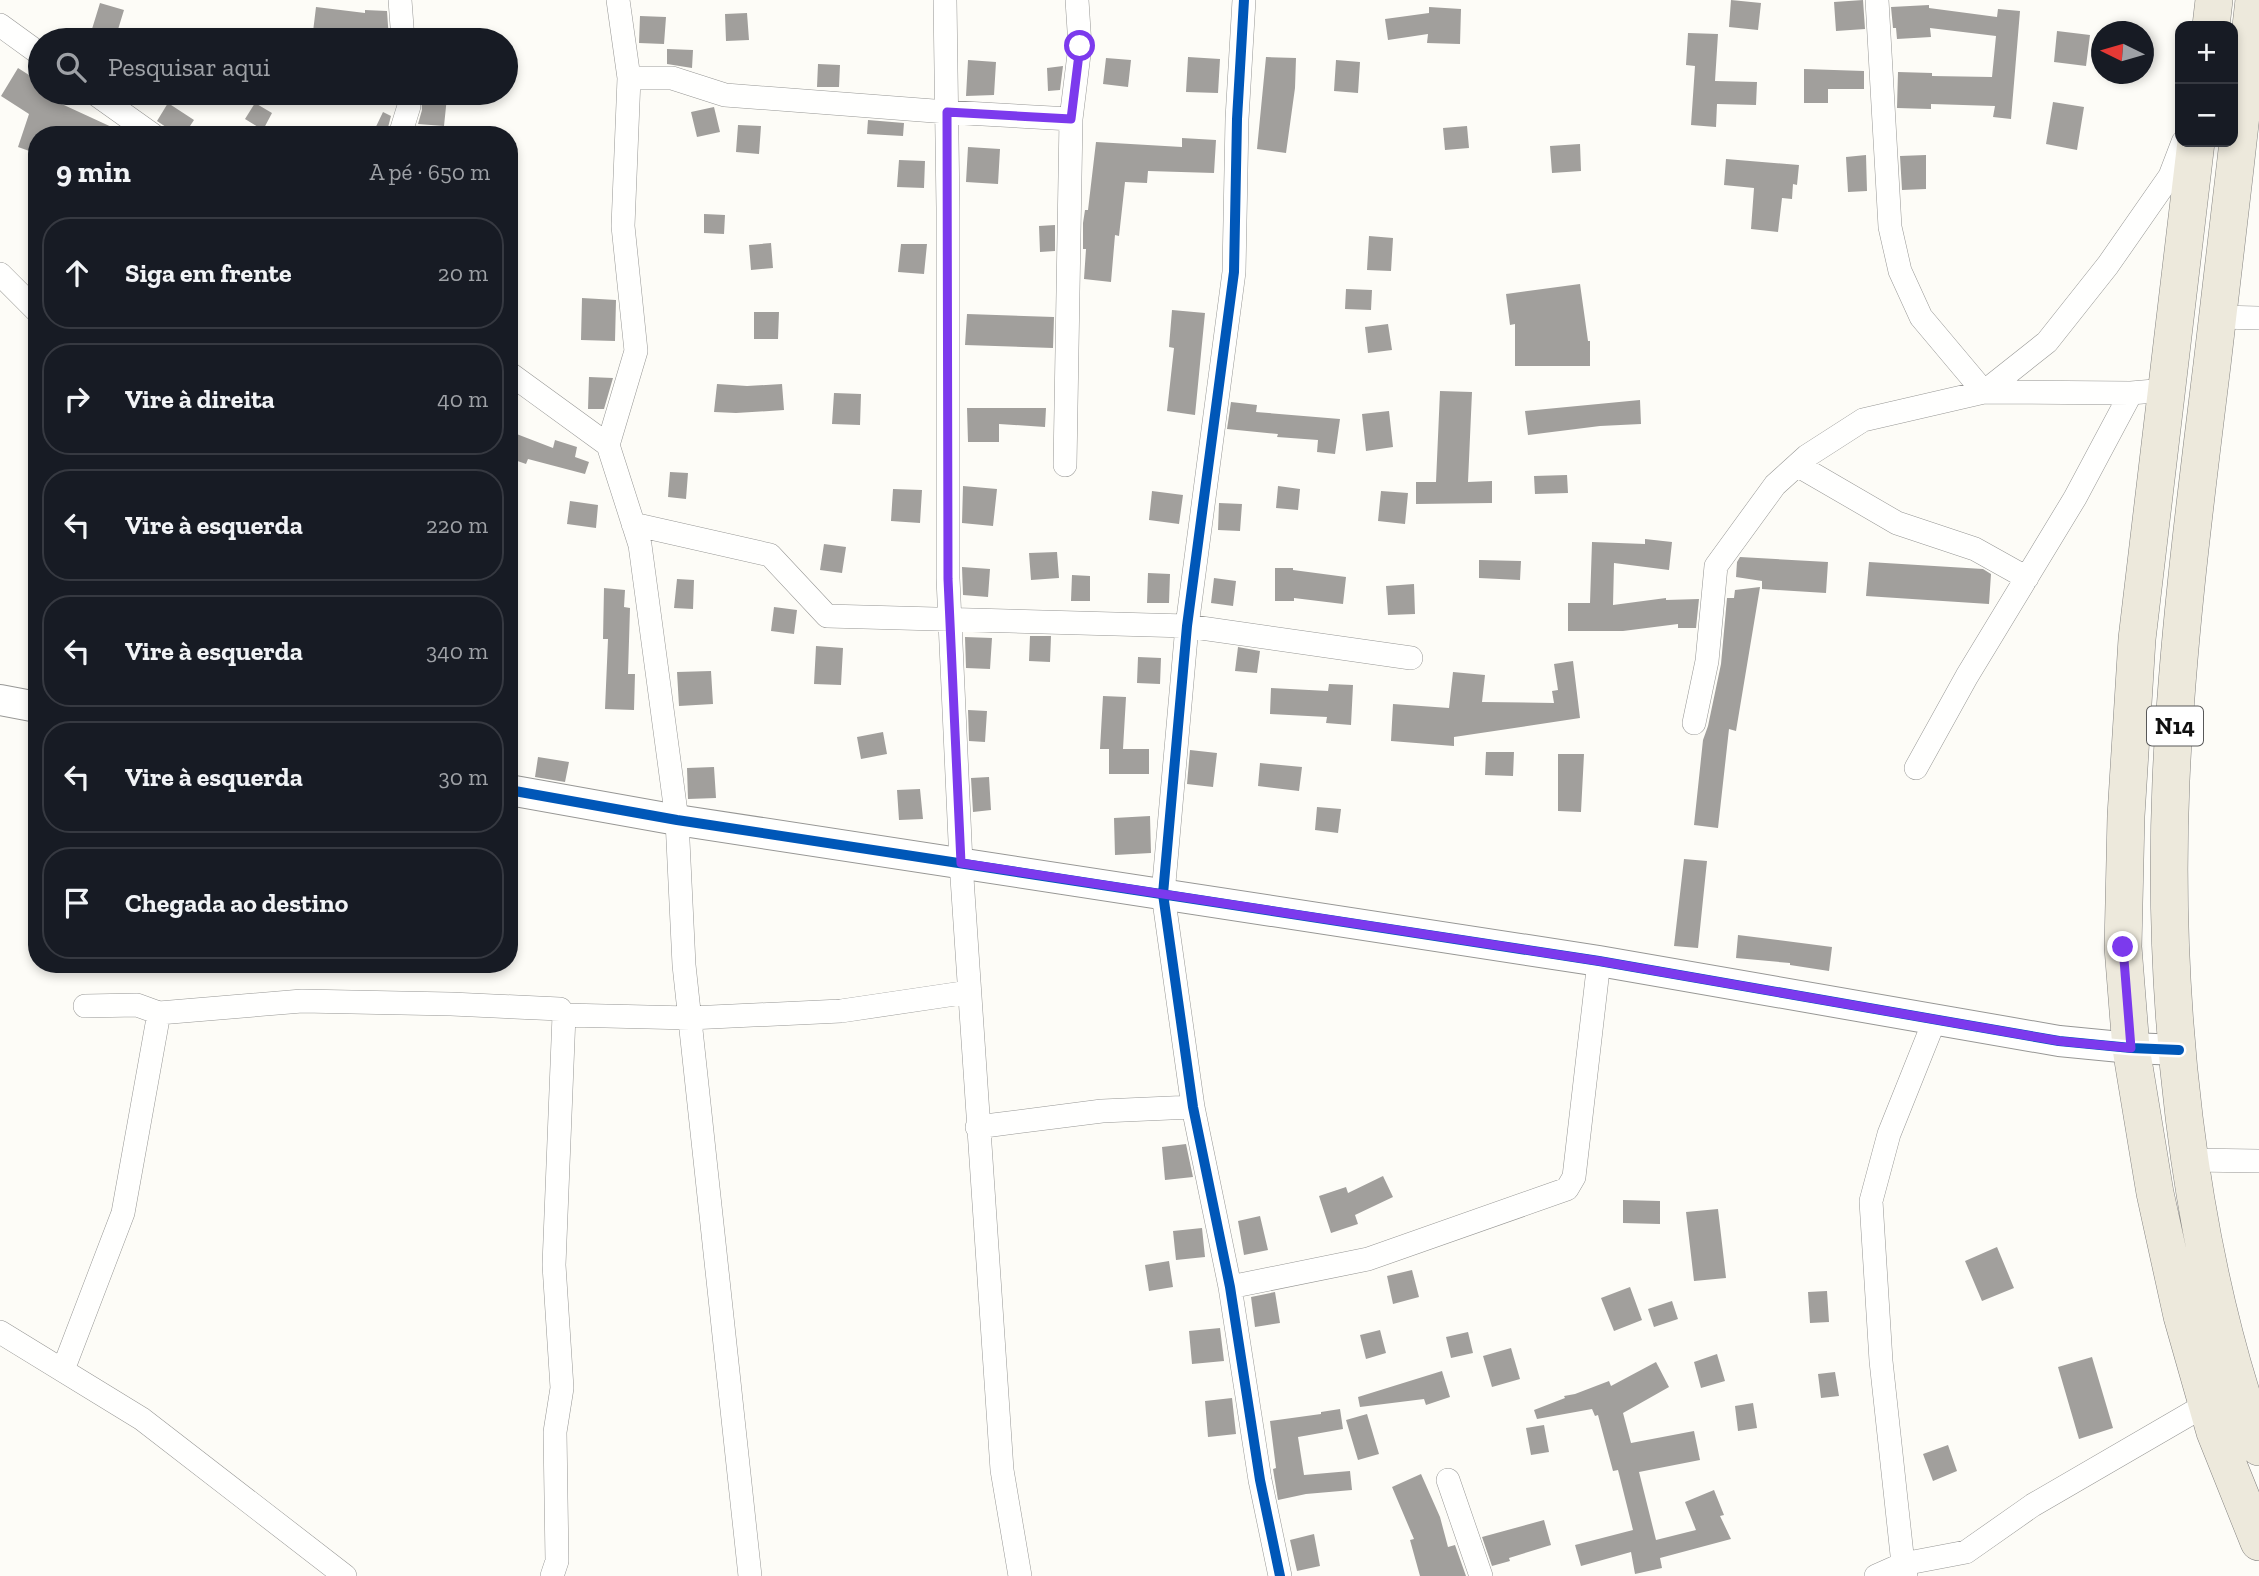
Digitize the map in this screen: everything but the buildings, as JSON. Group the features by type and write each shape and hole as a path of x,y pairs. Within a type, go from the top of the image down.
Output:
{"main road":[{"path":"2212,21 2214,0"},
{"name":"N14","path":"2254,0 2180,657 2171,781 2170,887 2179,1050 2191,1160 2212,1282 2246,1412 2259,1447"},
{"name":"N14","path":"2195,147 2149,391 2126,816 2123,947 2131,1048 2161,1221 2182,1316 2215,1432 2259,1542"}],"street":[{"path":"400,0 402,28"},
{"path":"618,0 629,78 622,226 636,351 608,445 640,545 677,820 684,965 750,1576"},
{"path":"945,0 950,618 961,863 1002,1469 1020,1576"},
{"path":"1065,464 1071,119 1080,46 1077,0"},
{"path":"1244,0 1237,119 1234,272 1187,626 1163,894 1193,1107 1230,1287 1260,1480 1280,1576"},
{"path":"1877,0 1890,227 1900,271 1921,317 1984,392"},
{"path":"0,25 28,45"},
{"path":"629,78 672,78 725,94 1071,119"},
{"path":"111,105 140,126"},
{"path":"402,126 408,105"},
{"path":"1984,392 2047,342 2108,265 2170,176 2181,147"},
{"path":"0,274 28,302"},
{"path":"2218,317 2259,318"},
{"path":"518,380 608,445"},
{"path":"1694,723 1707,661 1716,565 1774,485 1807,456 1863,420 1984,392 2149,391"},
{"path":"1916,768 1966,676 2075,498 2149,391"},
{"path":"1797,465 1896,523 1975,550 2027,578"},
{"path":"633,524 770,555 827,616 1187,626 1411,658"},
{"path":"0,700 28,705"},
{"path":"518,792 677,820 1599,961 2059,1041 2179,1050"},
{"path":"1230,1287 1368,1259 1567,1189 1574,1177 1599,961"},
{"path":"564,1015 690,1018 841,1011 969,992"},
{"path":"85,1006 138,1005 159,1013 302,1001 560,1009 564,1015 554,1265 562,1388 555,1432 556,1561 552,1576"},
{"path":"63,1370 123,1213 159,1013"},
{"path":"1905,1570 1881,1361 1871,1201 1889,1134 1935,1019"},
{"path":"977,1127 1102,1111 1193,1107"},
{"path":"2191,1160 2259,1161"},
{"path":"0,1332 142,1419 345,1576"},
{"path":"1876,1576 1966,1552 2033,1505 2207,1404"},
{"path":"1448,1480 1481,1576"}],"cycle path":[{"path":"1244,0 1237,119 1234,272 1187,626 1163,894 1193,1107 1230,1287 1260,1480 1280,1576"},
{"path":"518,792 677,820 1599,961 2059,1041 2179,1050"}],"route":[{"path":"1080,46 1071,119 947,112 948,579 961,863 1599,961 2059,1041 2131,1048 2123,947"}]}
